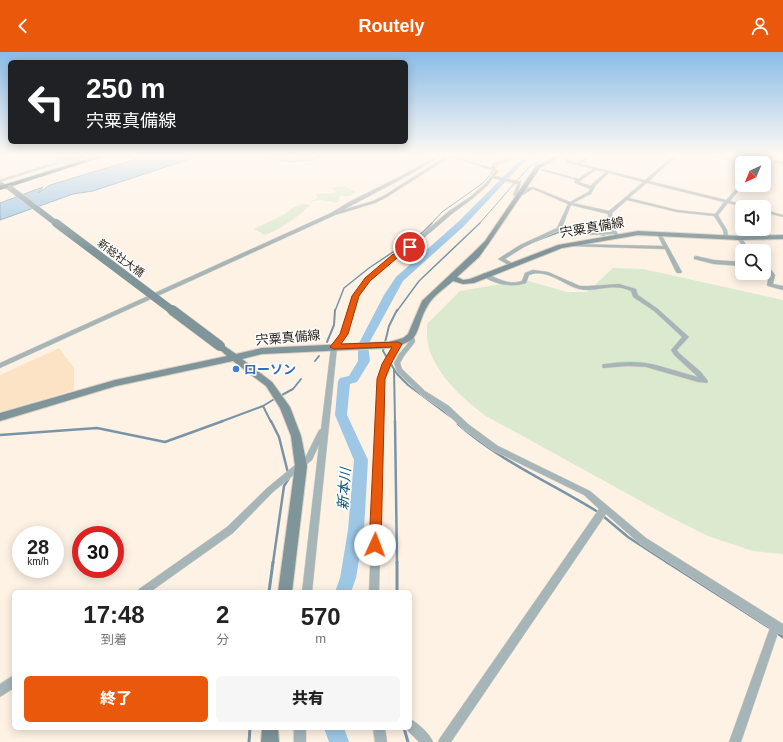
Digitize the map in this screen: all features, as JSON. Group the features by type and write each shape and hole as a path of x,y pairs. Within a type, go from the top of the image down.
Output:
{"main road":[{"name":"新総社大橋","path":"6,187 236,357 269,384 285,407 296,436 301,466 285,590"},
{"path":"411,337 424,303 476,255 487,242 523,187"},
{"name":"宍粟真備線","path":"451,278 463,282 471,281 512,266 545,250 616,234 638,233 740,238 783,237"},
{"name":"宍粟真備線","path":"0,417 116,383 186,370 236,357 277,349 393,344 411,337"},
{"path":"270,730 270,742"}],"street":[{"path":"0,366 333,214 382,187"},
{"path":"333,214 374,202 400,187"},
{"path":"307,590 325,426 337,347 344,334 355,296 367,280 394,257 410,247 442,218 471,198 480,187"},
{"path":"518,187 515,195 517,196 533,188 570,203 610,213"},
{"path":"512,266 501,258 522,246 559,229 589,234 616,234 609,218 610,213 628,199 639,187"},
{"path":"670,187 735,204"},
{"path":"559,229 570,203 588,194 592,188"},
{"path":"716,215 736,192"},
{"path":"628,199 677,211 716,215"},
{"path":"771,213 783,216"},
{"path":"716,215 725,230 726,237"},
{"path":"659,234 678,272"},
{"path":"740,238 744,244"},
{"path":"569,244 666,248"},
{"path":"696,258 714,262 735,264"},
{"path":"484,275 504,283 520,284 524,282 527,274 532,272 556,276 580,287 616,285 634,290 635,296 656,310 686,337 674,350 676,354 705,380 690,378 650,366 634,364 605,366"},
{"path":"771,280 770,285 783,288"},
{"path":"411,337 412,342 401,355 397,363 399,370 423,393 446,408 465,426 495,448 587,494 643,541 779,628 735,742"},
{"path":"374,590 381,379 393,344"},
{"path":"145,590 230,530 270,490 301,466 309,458 325,426"},
{"path":"444,742 605,508"},
{"path":"0,691 12,683"},
{"path":"412,727 427,742"},
{"path":"300,730 300,742"},
{"path":"379,730 382,742"}],"shaded area":[{"path":"59,348 74,368 74,390 0,412 0,375"}],"green space":[{"path":"346,187 356,192 349,196 340,196 338,203 322,200 309,202 318,198 315,194 335,193 335,190 330,188"},
{"path":"304,204 310,205 289,222 265,235 254,229 285,214 294,207"},
{"path":"613,268 643,269 783,300 783,554 753,551 708,536 668,516 486,416 469,403 446,380 430,352 428,345 427,324 460,291 525,280 567,292 587,292"}],"water":[{"path":"43,187 38,193 47,187 105,187 93,191 73,194 0,220 0,203"}],"waterway":[{"path":"431,224 442,212 477,187"},
{"name":"新本川","path":"344,590 348,578 356,530 361,460 341,415 344,381 353,379 364,361 363,345 399,279 461,224 497,187"},
{"path":"479,224 511,187"},
{"path":"335,311 344,288 369,268 423,232 431,224"},
{"path":"397,311 419,281 479,224"},
{"path":"533,242 562,231 581,234"},
{"path":"599,234 604,235"},
{"path":"327,342 334,325 335,310"},
{"path":"394,369 383,351 389,326 397,310"},
{"path":"315,361 319,356"},
{"path":"394,369 408,385 451,417"},
{"path":"394,369 395,422"},
{"path":"280,396 293,389 301,379"},
{"path":"263,406 276,398"},
{"path":"220,422 263,406"},
{"path":"263,406 271,422"},
{"path":"0,435 97,428 165,442 223,421"},
{"path":"271,421 279,437 288,473"},
{"path":"395,421 397,563"},
{"path":"458,424 474,437 508,460 598,512"},
{"path":"273,563 284,486 289,478"},
{"path":"603,516 628,537 668,563"},
{"path":"269,590 273,562"},
{"path":"667,562 772,629"},
{"path":"397,563 397,590"},
{"path":"776,632 783,637"},
{"path":"249,742 250,730"},
{"name":"新本川","path":"335,730 339,742"},
{"path":"405,730 408,742"}],"place":[{"name":"ローソン","path":"236,369"}],"route":[{"path":"375,545 381,379 386,364 398,344 334,347 344,334 350,308 355,296 367,280 394,257 410,247"}]}
